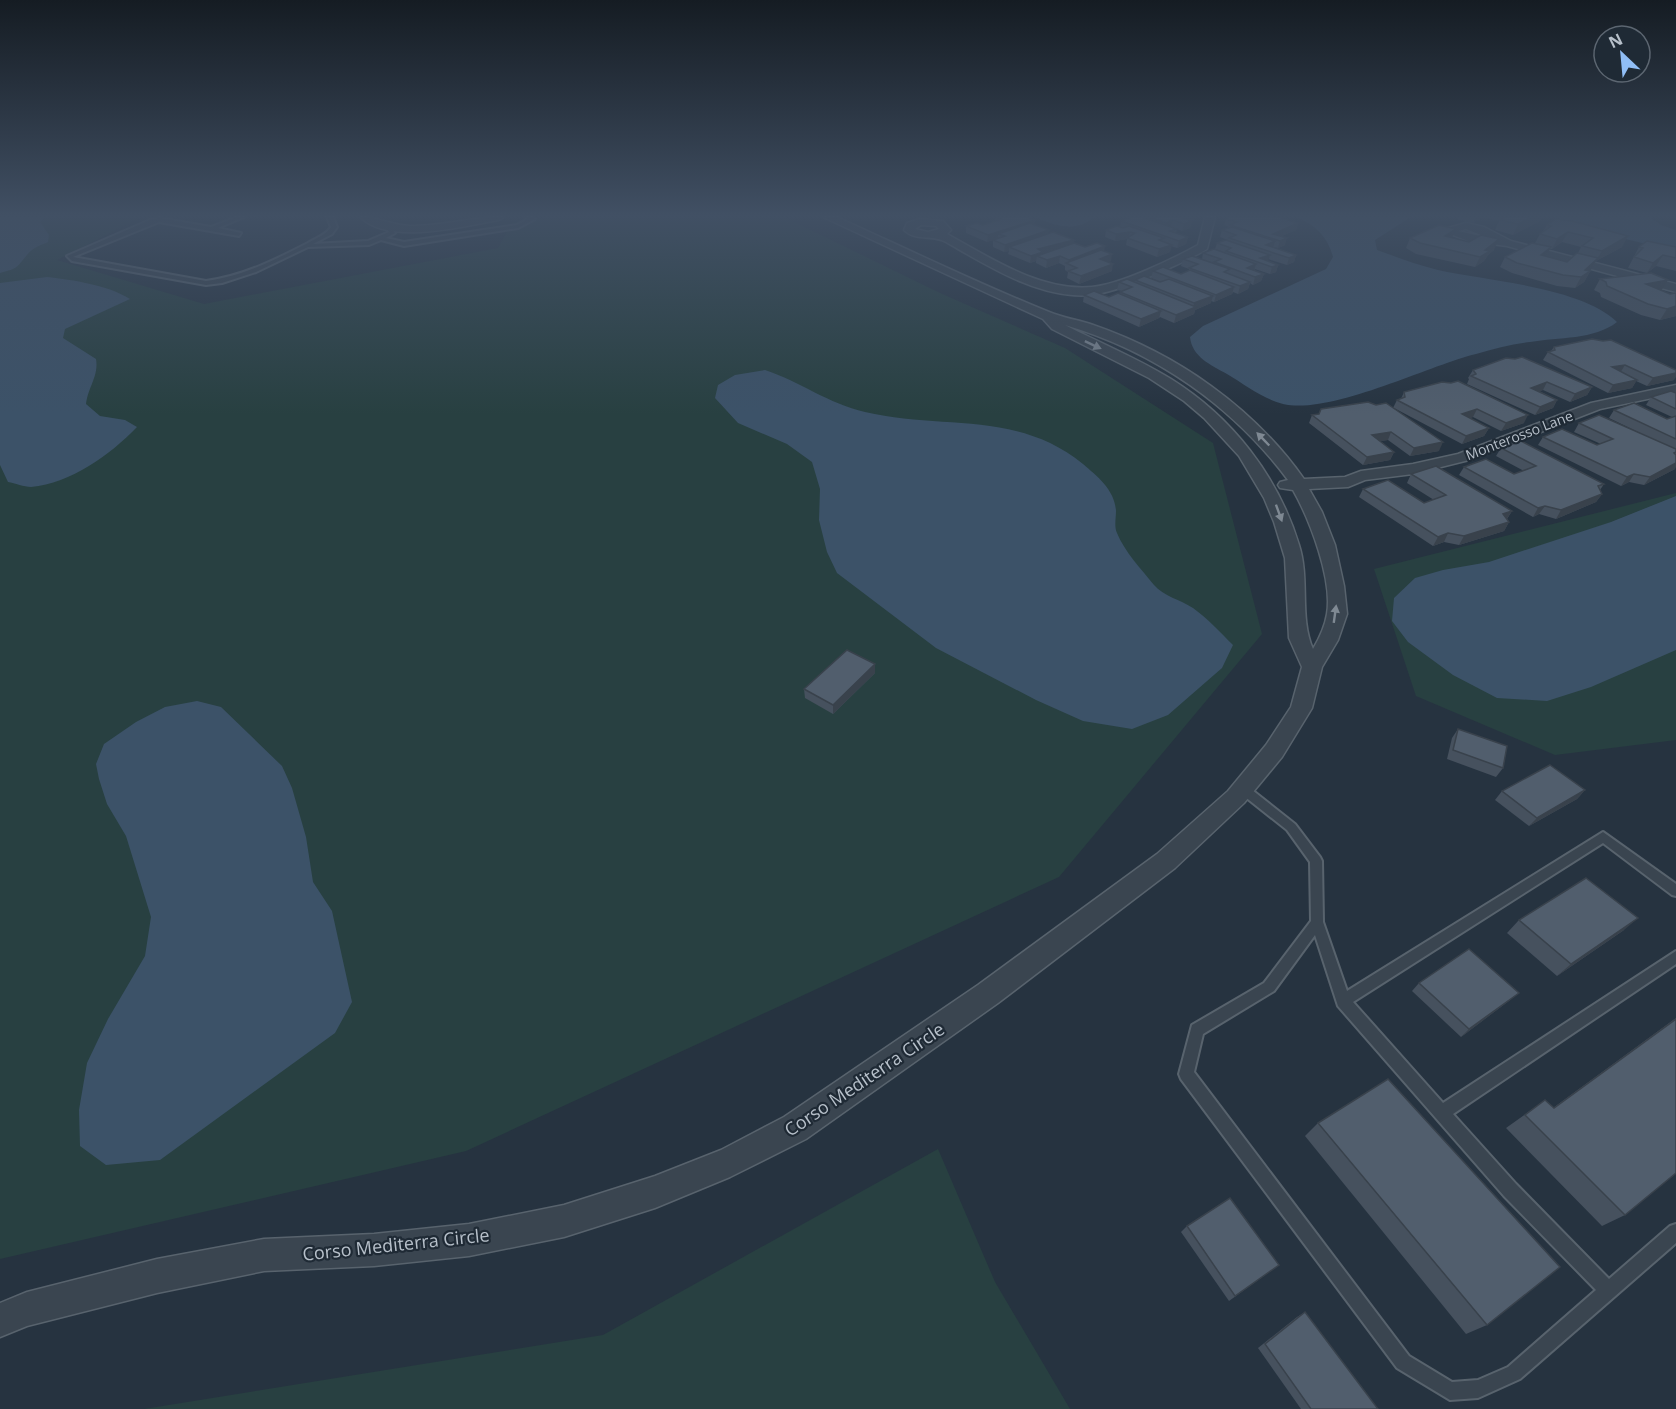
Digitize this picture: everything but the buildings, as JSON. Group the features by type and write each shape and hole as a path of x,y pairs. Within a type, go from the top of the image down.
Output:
{"street":[{"name":"Corso Mediterra Circle","path":"0,1320 27,1309 156,1276 264,1256 374,1250 469,1240 564,1221 655,1192 730,1162 795,1128 988,994 1166,861 1243,789 1274,751 1301,708 1312,667 1328,640 1337,614 1335,586 1326,545 1314,512 1273,449 1240,415 1179,371 1089,327 1047,316 973,283"},
{"path":"1041,283 1062,290 1092,291 1114,283"},
{"path":"1656,283 1676,288"},
{"name":"Corso Mediterra Circle","path":"1047,316 1057,326 1147,371 1191,400 1212,418 1244,453 1263,480 1276,505 1291,548 1297,583 1299,639 1312,667"},
{"name":"Monterosso Lane","path":"1263,480 1348,482 1361,476 1413,469 1463,457 1596,406 1676,389"}],"lane":[{"path":"1243,789 1291,826 1316,861 1317,922 1343,1001 1510,1190 1608,1290"},
{"path":"1343,1001 1603,837 1676,891"},
{"path":"1317,922 1269,987 1197,1030 1186,1074 1403,1362 1450,1391 1478,1389 1514,1373 1676,1232"},
{"path":"1442,1113 1676,957"}],"green space":[{"path":"0,283 133,283 204,304 316,283 919,283 1065,348 1213,443 1262,634 1059,877 466,1151 0,1259"},
{"path":"1676,493 1676,740 1555,755 1416,696 1374,569"},
{"path":"938,1149 995,1282 1070,1409 144,1409 603,1335"}],"water":[{"path":"0,283 82,283 101,287 130,299 65,329 63,338 96,359 95,376 86,404 100,416 125,420 137,427 115,448 75,474 31,487 8,482 0,465"},
{"path":"1296,283 1511,283 1558,293 1581,301 1601,310 1617,322 1608,328 1587,335 1516,344 1476,354 1379,388 1327,403 1303,406 1283,404 1268,399 1203,360 1194,350 1190,337 1203,326"},
{"path":"765,370 839,404 865,412 1005,429 1032,436 1058,447 1083,464 1109,490 1115,503 1116,528 1120,540 1154,585 1162,592 1193,608 1233,645 1222,668 1168,715 1132,729 1083,721 1036,700 936,648 837,573 827,552 819,520 820,489 812,462 787,444 738,423 715,398 718,385 735,375"},
{"path":"1676,496 1676,650 1591,687 1547,701 1497,698 1453,675 1408,642 1392,621 1394,598 1415,578 1443,570 1489,562 1611,522"},
{"path":"197,701 221,707 282,766 292,788 306,837 313,882 332,911 352,1002 335,1033 160,1160 106,1165 80,1146 79,1110 87,1063 108,1019 145,956 151,917 126,836 107,804 96,764 104,744 136,722 165,707"}]}
